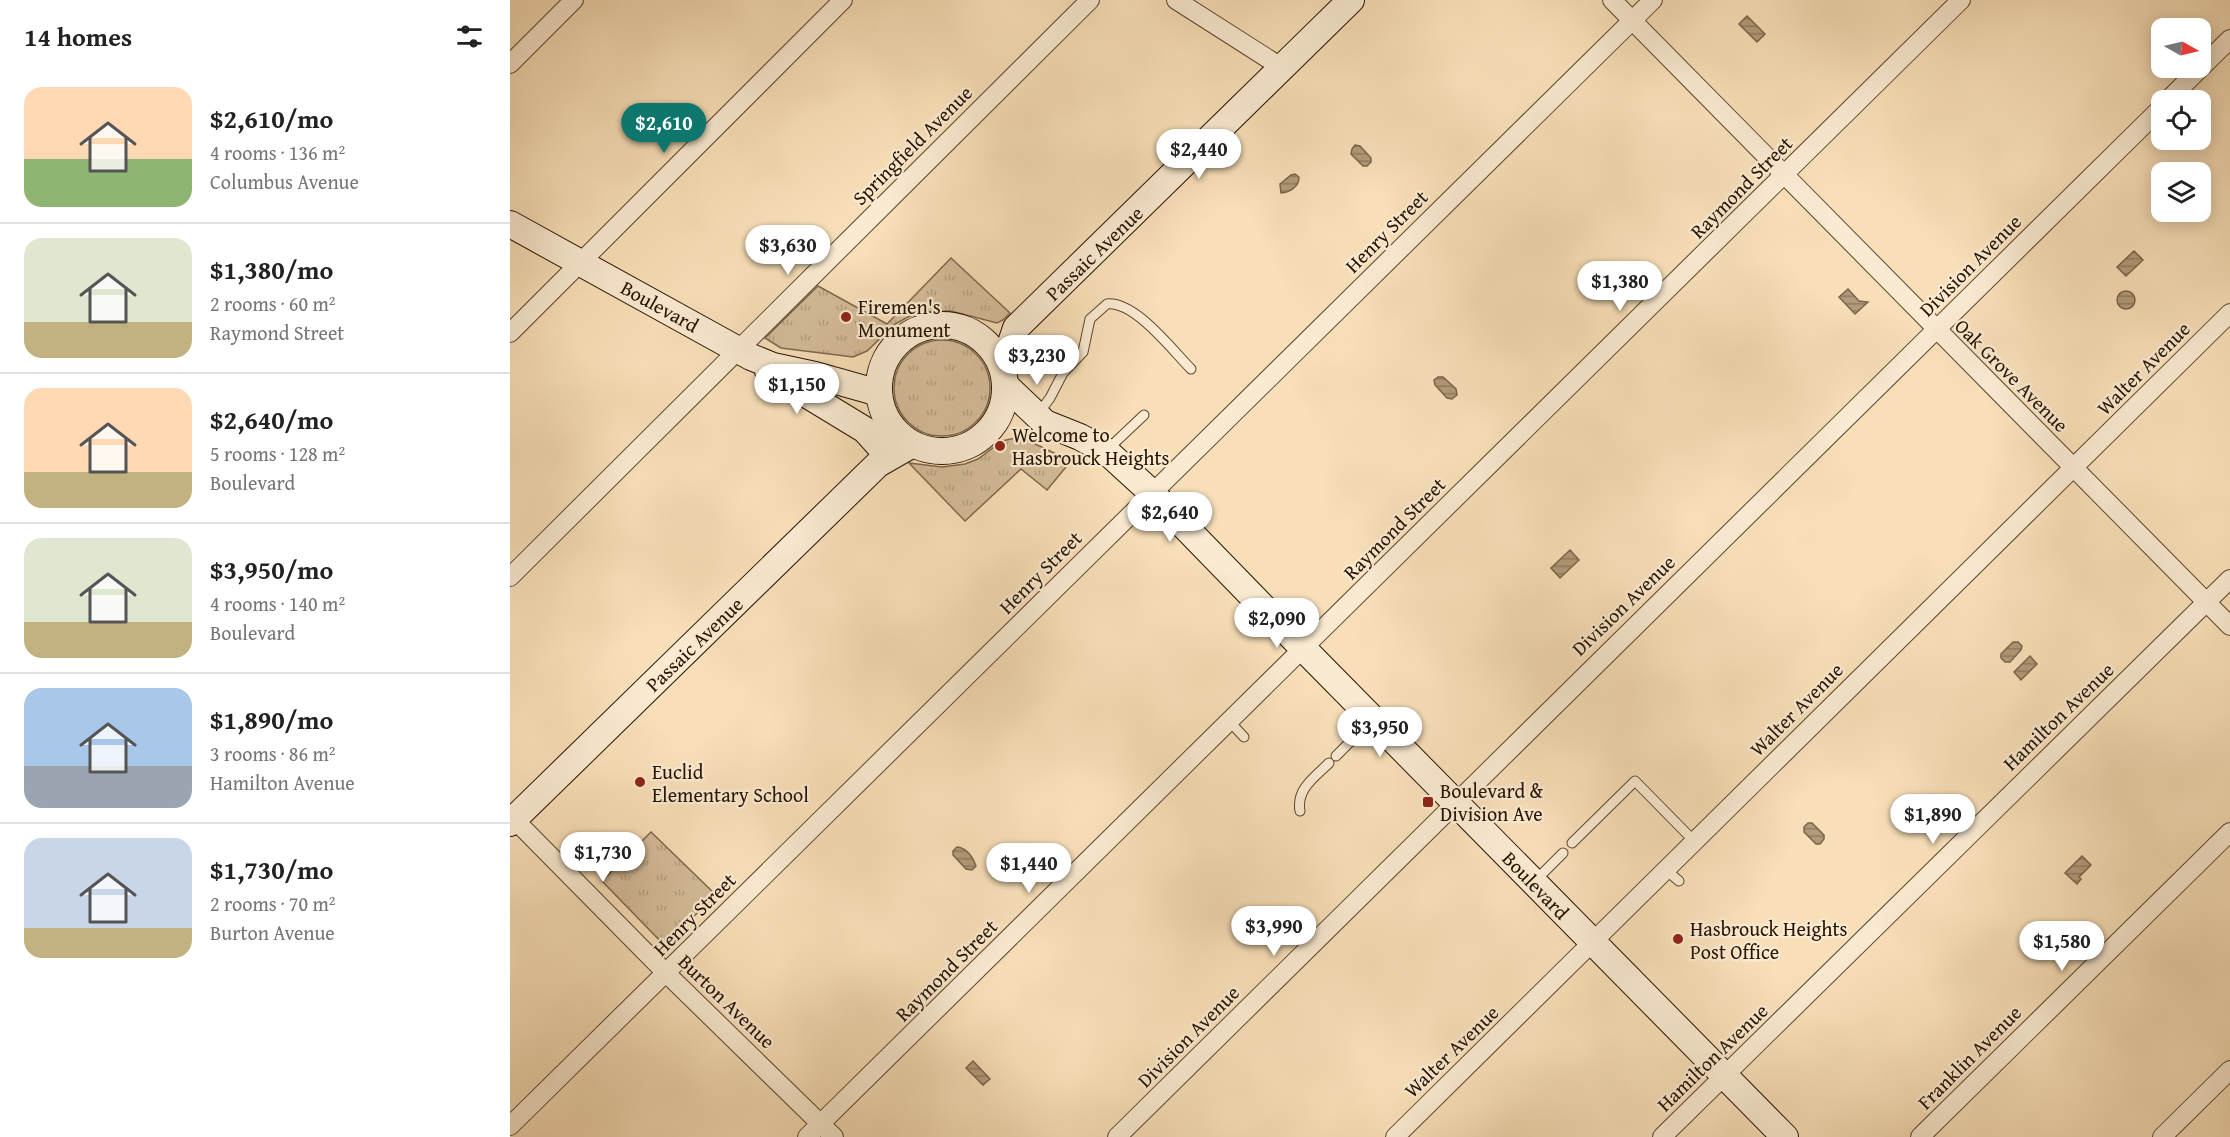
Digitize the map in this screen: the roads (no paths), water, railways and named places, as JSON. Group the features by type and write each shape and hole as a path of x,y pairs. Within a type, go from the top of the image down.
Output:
{"street":[{"path":"510,64 574,0"},
{"path":"510,333 843,0"},
{"name":"Springfield Avenue","path":"510,577 1090,0"},
{"path":"1176,0 1281,69"},
{"name":"Passaic Avenue","path":"1005,377 1016,328 1351,0"},
{"name":"Oak Grove Avenue","path":"1612,0 2230,626"},
{"name":"Henry Street","path":"510,1126 1653,0"},
{"name":"Raymond Street","path":"807,1137 1961,0"},
{"path":"2178,90 2230,39"},
{"name":"Division Avenue","path":"1117,1137 2151,118"},
{"name":"Boulevard","path":"510,224 738,350 773,366 879,393"},
{"name":"Walter Avenue","path":"1395,1137 1592,943 1672,875 1694,841 2230,313"},
{"path":"738,350 768,372 857,424 876,440 892,448 947,451 981,438 1005,406 1005,377 996,353 978,335 956,328 935,325 925,327 906,336 888,354 882,368 879,393 892,448"},
{"path":"978,335 1016,328"},
{"name":"Boulevard","path":"815,375 882,368"},
{"name":"Boulevard","path":"1005,377 1041,419 1106,452 1152,493 1785,1137"},
{"name":"Boulevard","path":"995,421 1041,419"},
{"name":"Passaic Avenue","path":"512,821 892,448"},
{"name":"Hamilton Avenue","path":"1662,1137 1725,1076 1802,991 2230,579"},
{"name":"Burton Avenue","path":"512,821 834,1137"},
{"name":"Franklin Avenue","path":"1920,1137 2230,832"},
{"path":"2162,1137 2230,1070"}],"lane":[{"path":"1041,419 1063,373 1083,352 1090,319 1104,305 1114,303 1142,320 1191,369"},
{"path":"1106,452 1144,415"},
{"path":"1300,811 1299,803 1303,789 1373,720"},
{"path":"1229,721 1244,737"},
{"path":"1572,843 1635,781 1694,841"},
{"path":"1533,882 1563,852"}],"place":[{"name":"Firemen's Monument","path":"846,317"},
{"name":"Welcome to Hasbrouck Heights","path":"1000,446"},
{"name":"Euclid Elementary School","path":"640,782"},
{"name":"Boulevard & Division Ave","path":"1428,802"},
{"name":"Hasbrouck Heights Post Office","path":"1678,939"}]}
